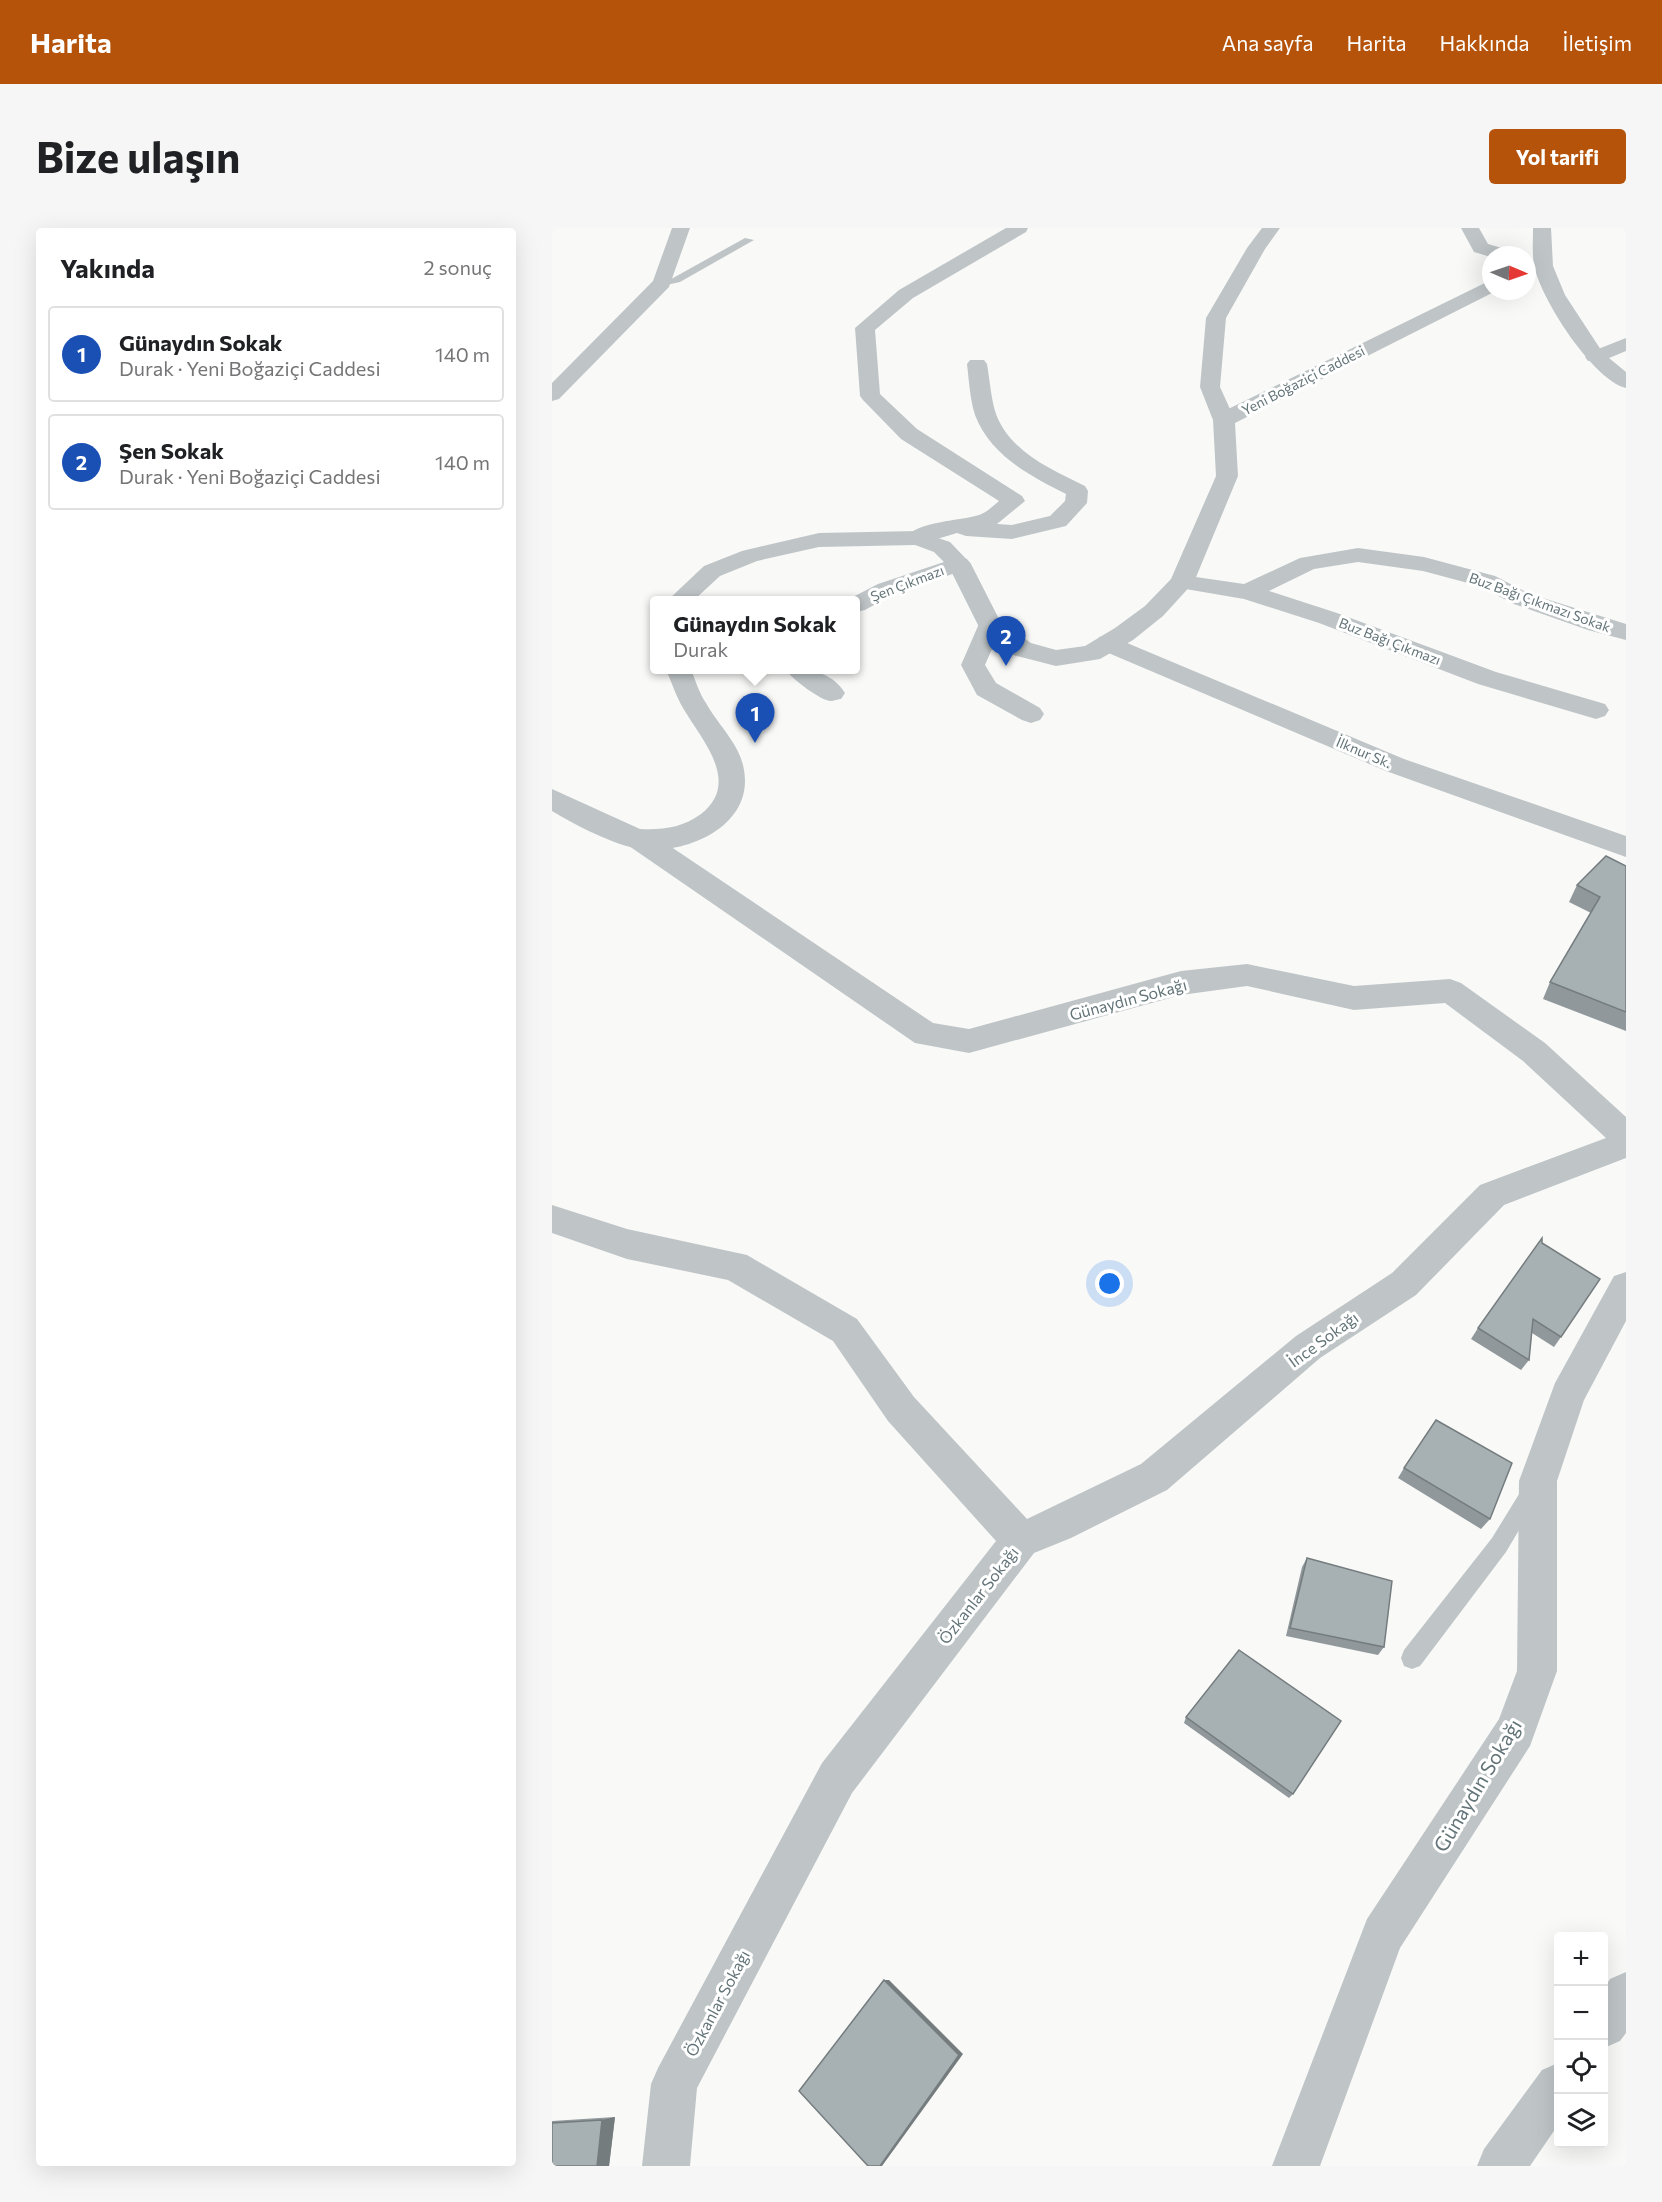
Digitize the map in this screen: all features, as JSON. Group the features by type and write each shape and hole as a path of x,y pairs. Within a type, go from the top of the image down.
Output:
{"street":[{"path":"552,395 662,283 681,228"},
{"path":"916,538 944,528 988,520 1014,501 909,434 870,396 864,328 906,294 1019,228"},
{"path":"1224,420 1210,387 1216,318 1256,248 1271,228"},
{"path":"1470,228 1482,248"},
{"path":"1536,253 1542,228"},
{"path":"1536,270 1595,357 1626,381"},
{"name":"Yeni Boğaziçi Caddesi","path":"684,596 712,571 750,555 819,540 916,538 942,547 959,564 990,626 1023,649 1056,658 1091,653 1108,644 1154,610 1182,582 1227,476 1224,420 1482,291"},
{"path":"1595,357 1626,344"},
{"path":"944,528 1012,532 1058,521 1076,503 1077,491 1039,472 1003,444 986,415 977,364"},
{"name":"Buz Bağı Çıkmazı Sokak","path":"1247,592 1308,563 1358,555 1424,564 1487,581 1522,599 1597,625 1626,632"},
{"name":"Şen Çıkmazı","path":"860,602 886,589 959,564"},
{"name":"Buz Bağı Çıkmazı","path":"1182,582 1218,590 1247,592 1328,618 1487,678 1596,710"},
{"path":"990,626 974,665 986,689 1031,714"},
{"name":"İlknur Sk.","path":"1108,644 1395,765 1626,847"},
{"path":"552,798 569,810 639,839 674,837 701,830 723,810 732,791 731,769 718,739 691,700 681,674"},
{"path":"806,674 832,693"},
{"name":"Günaydın Sokağı","path":"639,839 926,1034 969,1041 1182,983 1247,975 1354,998 1450,992 1534,1052 1626,1137"},
{"name":"İnce Sokağı","path":"1021,1540 1058,1525 1154,1477 1308,1347 1404,1284 1492,1196 1626,1144"},
{"name":"Özkanlar Sokağı","path":"552,1218 627,1244 735,1266 845,1330 901,1409 1021,1540 837,1778 674,2084 666,2166"},
{"name":"Günaydın Sokağı","path":"1296,2166 1383,1935 1515,1731 1537,1671 1538,1481 1568,1395 1626,1287"},
{"path":"1608,2020 1626,1995"},
{"path":"1501,2166 1554,2092"}],"lane":[{"path":"662,283 676,280 750,240"},
{"path":"1412,1658 1499,1545 1538,1481"}],"building":[{"path":"1606,856 1626,866 1626,1012 1550,982 1600,897 1577,885"},
{"path":"1542,1238 1542,1243 1600,1279 1561,1337 1533,1319 1529,1360 1478,1328"},
{"path":"1436,1420 1512,1463 1490,1519 1404,1468"},
{"path":"1307,1558 1392,1581 1384,1647 1290,1628"},
{"path":"1239,1650 1341,1721 1293,1794 1186,1717"},
{"path":"884,1980 959,2055 880,2166 868,2166 799,2091"},
{"path":"602,2120 597,2166 552,2166 552,2123"}],"place":[{"name":"Şen Sokak","path":"1006,666"},
{"name":"Günaydın Sokak","path":"755,743"}]}
